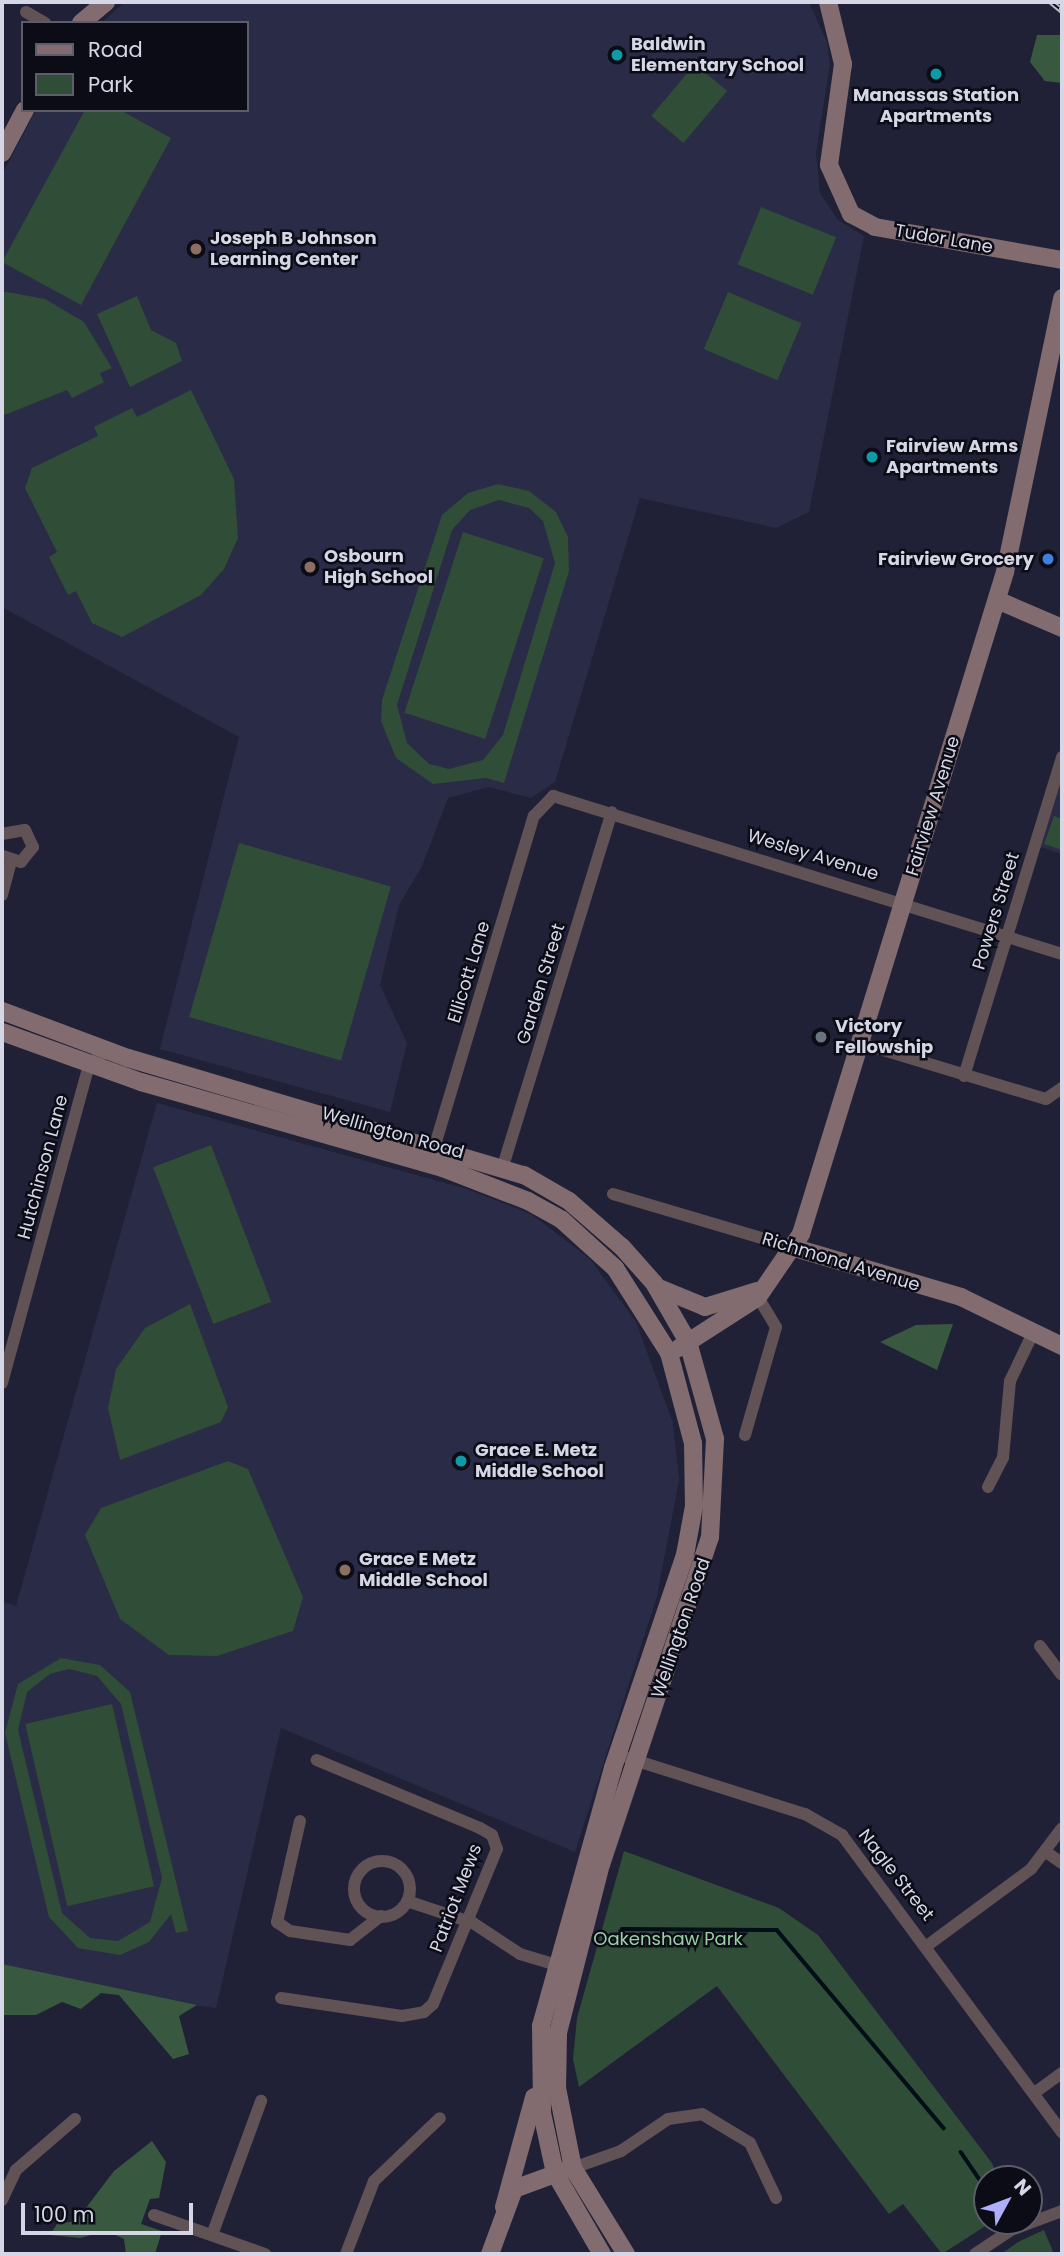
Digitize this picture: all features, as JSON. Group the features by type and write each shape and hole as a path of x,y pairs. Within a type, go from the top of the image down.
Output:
{"main road":[{"path":"83,21 106,2"},
{"name":"Tudor Lane","path":"828,2 843,57 829,156 838,195 866,224 1062,260"},
{"path":"2,153 24,112"},
{"name":"Fairview Avenue","path":"669,1353 764,1291 795,1248 996,600 1062,298"},
{"path":"996,600 1062,628"},
{"name":"Wellington Road","path":"2,1011 107,1050 503,1166 589,1216 654,1283 688,1342 711,1415 716,1500 705,1564 563,1967 557,2078 573,2168 594,2212 626,2254"},
{"name":"Wellington Road","path":"2,1032 89,1065 429,1164 528,1201 580,1234 636,1296 669,1353 693,1443 694,1506 670,1605 617,1755 538,2070 555,2173 602,2254"},
{"name":"Richmond Avenue","path":"795,1248 961,1297 1062,1346"},
{"path":"654,1283 705,1307 764,1291"},
{"path":"490,2254 505,2207 538,2070"},
{"path":"505,2207 516,2186 573,2168"}],"street":[{"path":"26,12 42,21"},
{"name":"Powers Street","path":"964,1076 1062,757"},
{"name":"Wesley Avenue","path":"553,796 904,901 1062,954"},
{"name":"Ellicott Lane","path":"429,1164 534,817 553,796"},
{"name":"Garden Street","path":"503,1166 612,812"},
{"path":"2,834 19,828 32,841 29,857 6,859 2,895"},
{"path":"860,1043 1046,1099 1062,1088"},
{"path":"89,1065 107,1050"},
{"name":"Hutchinson Lane","path":"2,1383 89,1065"},
{"name":"Richmond Avenue","path":"613,1194 795,1248"},
{"path":"745,1435 776,1327 764,1291"},
{"path":"988,1487 1003,1458 1010,1381 1034,1331"},
{"path":"1041,1646 1062,1675"},
{"name":"Nagle Street","path":"617,1755 834,1829 928,1945 1037,2091 1062,2132"},
{"name":"Patriot Mews","path":"281,1998 418,2015 433,2004 496,1849 492,1835 317,1760"},
{"path":"300,1821 277,1922 290,1931 350,1940 381,1916 407,1901 467,1921 520,1954 563,1967"},
{"path":"928,1945 1046,1852 1062,1828"},
{"path":"1046,1852 1062,1863"},
{"path":"381,1916 361,1907 355,1894 356,1880 370,1864 391,1862 403,1870 407,1901"},
{"path":"1037,2091 1062,2073"},
{"path":"212,2235 261,2101"},
{"path":"573,2168 621,2151 667,2119 702,2114 750,2143 776,2198"},
{"path":"346,2254 374,2182 440,2118"},
{"path":"2,2200 10,2179 75,2119"},
{"path":"975,2254 1012,2230 1062,2211"},
{"path":"154,2215 265,2254"}],"shaded area":[{"name":"Osbourn High School","path":"125,2 809,2 827,42 830,64 816,153 820,193 838,220 864,236 809,512 776,528 640,498 555,782 531,798 489,787 448,798 422,866 399,905 380,985 407,1043 390,1112 160,1049 239,737 2,607 2,175 35,112 248,112 248,21 103,21"},
{"path":"1062,772 1062,854 1040,847"},
{"name":"Grace E Metz Middle School","path":"157,1103 467,1189 531,1214 590,1259 636,1322 673,1423 679,1480 657,1596 575,1852 281,1728 216,2008 2,1980 2,1601 16,1606"}],"green space":[{"path":"1037,35 1062,35 1062,83 1045,81 1030,62"},
{"path":"695,64 727,91 683,143 651,116"},
{"path":"84,112 124,112 171,138 81,305 2,262"},
{"path":"761,207 836,237 813,295 738,264"},
{"path":"2,291 45,299 84,322 112,368 100,373 104,382 72,398 67,390 2,416"},
{"path":"728,292 802,323 777,380 704,349"},
{"path":"137,296 151,330 176,343 182,361 130,387 97,314"},
{"path":"191,390 234,479 238,538 224,569 201,595 122,637 92,623 76,591 68,595 49,557 57,552 25,488 32,468 98,436 94,427 132,408 137,417"},
{"path":"498,484 529,491 556,512 568,537 569,571 504,783 486,778 433,784 396,758 381,721 382,700 442,515 468,493","holes":["499,500 529,508 543,521 555,563 503,735 483,760 449,769 429,764 407,743 397,705 452,530 470,510"]},
{"path":"463,532 544,558 485,739 404,713"},
{"path":"1054,816 1062,819 1062,850 1044,844"},
{"path":"239,843 391,887 341,1061 189,1017"},
{"path":"211,1145 271,1302 213,1324 153,1167"},
{"path":"190,1304 228,1407 221,1422 120,1460 108,1408 116,1369 145,1328"},
{"path":"953,1324 937,1370 880,1342 916,1325"},
{"path":"228,1461 248,1469 303,1597 293,1631 217,1656 169,1655 120,1619 85,1535 101,1508"},
{"path":"61,1658 100,1665 130,1692 188,1931 176,1933 171,1914 149,1942 120,1955 78,1948 49,1917 5,1733 18,1684","holes":["69,1669 97,1676 121,1704 162,1878 150,1922 118,1941 90,1938 62,1913 18,1730 27,1692 50,1674"]},
{"path":"112,1704 154,1886 67,1906 25,1724"},
{"name":"Oakenshaw Park","path":"624,1851 779,1908 818,1935 992,2163 993,2165 973,2165 973,2234 942,2254 903,2204 889,2214 717,1986 579,2087 573,2059 577,2018"},
{"path":"2,1964 197,2005 179,2016 189,2054 173,2059 119,1995 101,1993 81,2009 62,2002 36,2015 2,2015"},
{"path":"152,2141 166,2162 159,2198 150,2199 141,2224 162,2231 155,2254 126,2254 124,2239 107,2231 80,2238 50,2235 57,2224 76,2221 114,2171"},
{"path":"1043,2230 1054,2254 1001,2254 1033,2235 1043,2235"}],"waterway":[{"path":"622,1929 777,1930 944,2128"},
{"path":"961,2152 973,2170"}],"railway":[{"path":"1051,2 1062,11"}],"place":[{"name":"Baldwin Elementary School","path":"617,55"},
{"name":"Manassas Station Apartments","path":"936,74"},
{"name":"Joseph B Johnson Learning Center","path":"196,249"},
{"name":"Fairview Arms Apartments","path":"872,457"},
{"name":"Fairview Grocery","path":"1048,559"},
{"name":"Osbourn High School","path":"310,567"},
{"name":"Victory Fellowship","path":"821,1037"},
{"name":"Grace E. Metz Middle School","path":"461,1461"},
{"name":"Grace E Metz Middle School","path":"345,1570"}]}
